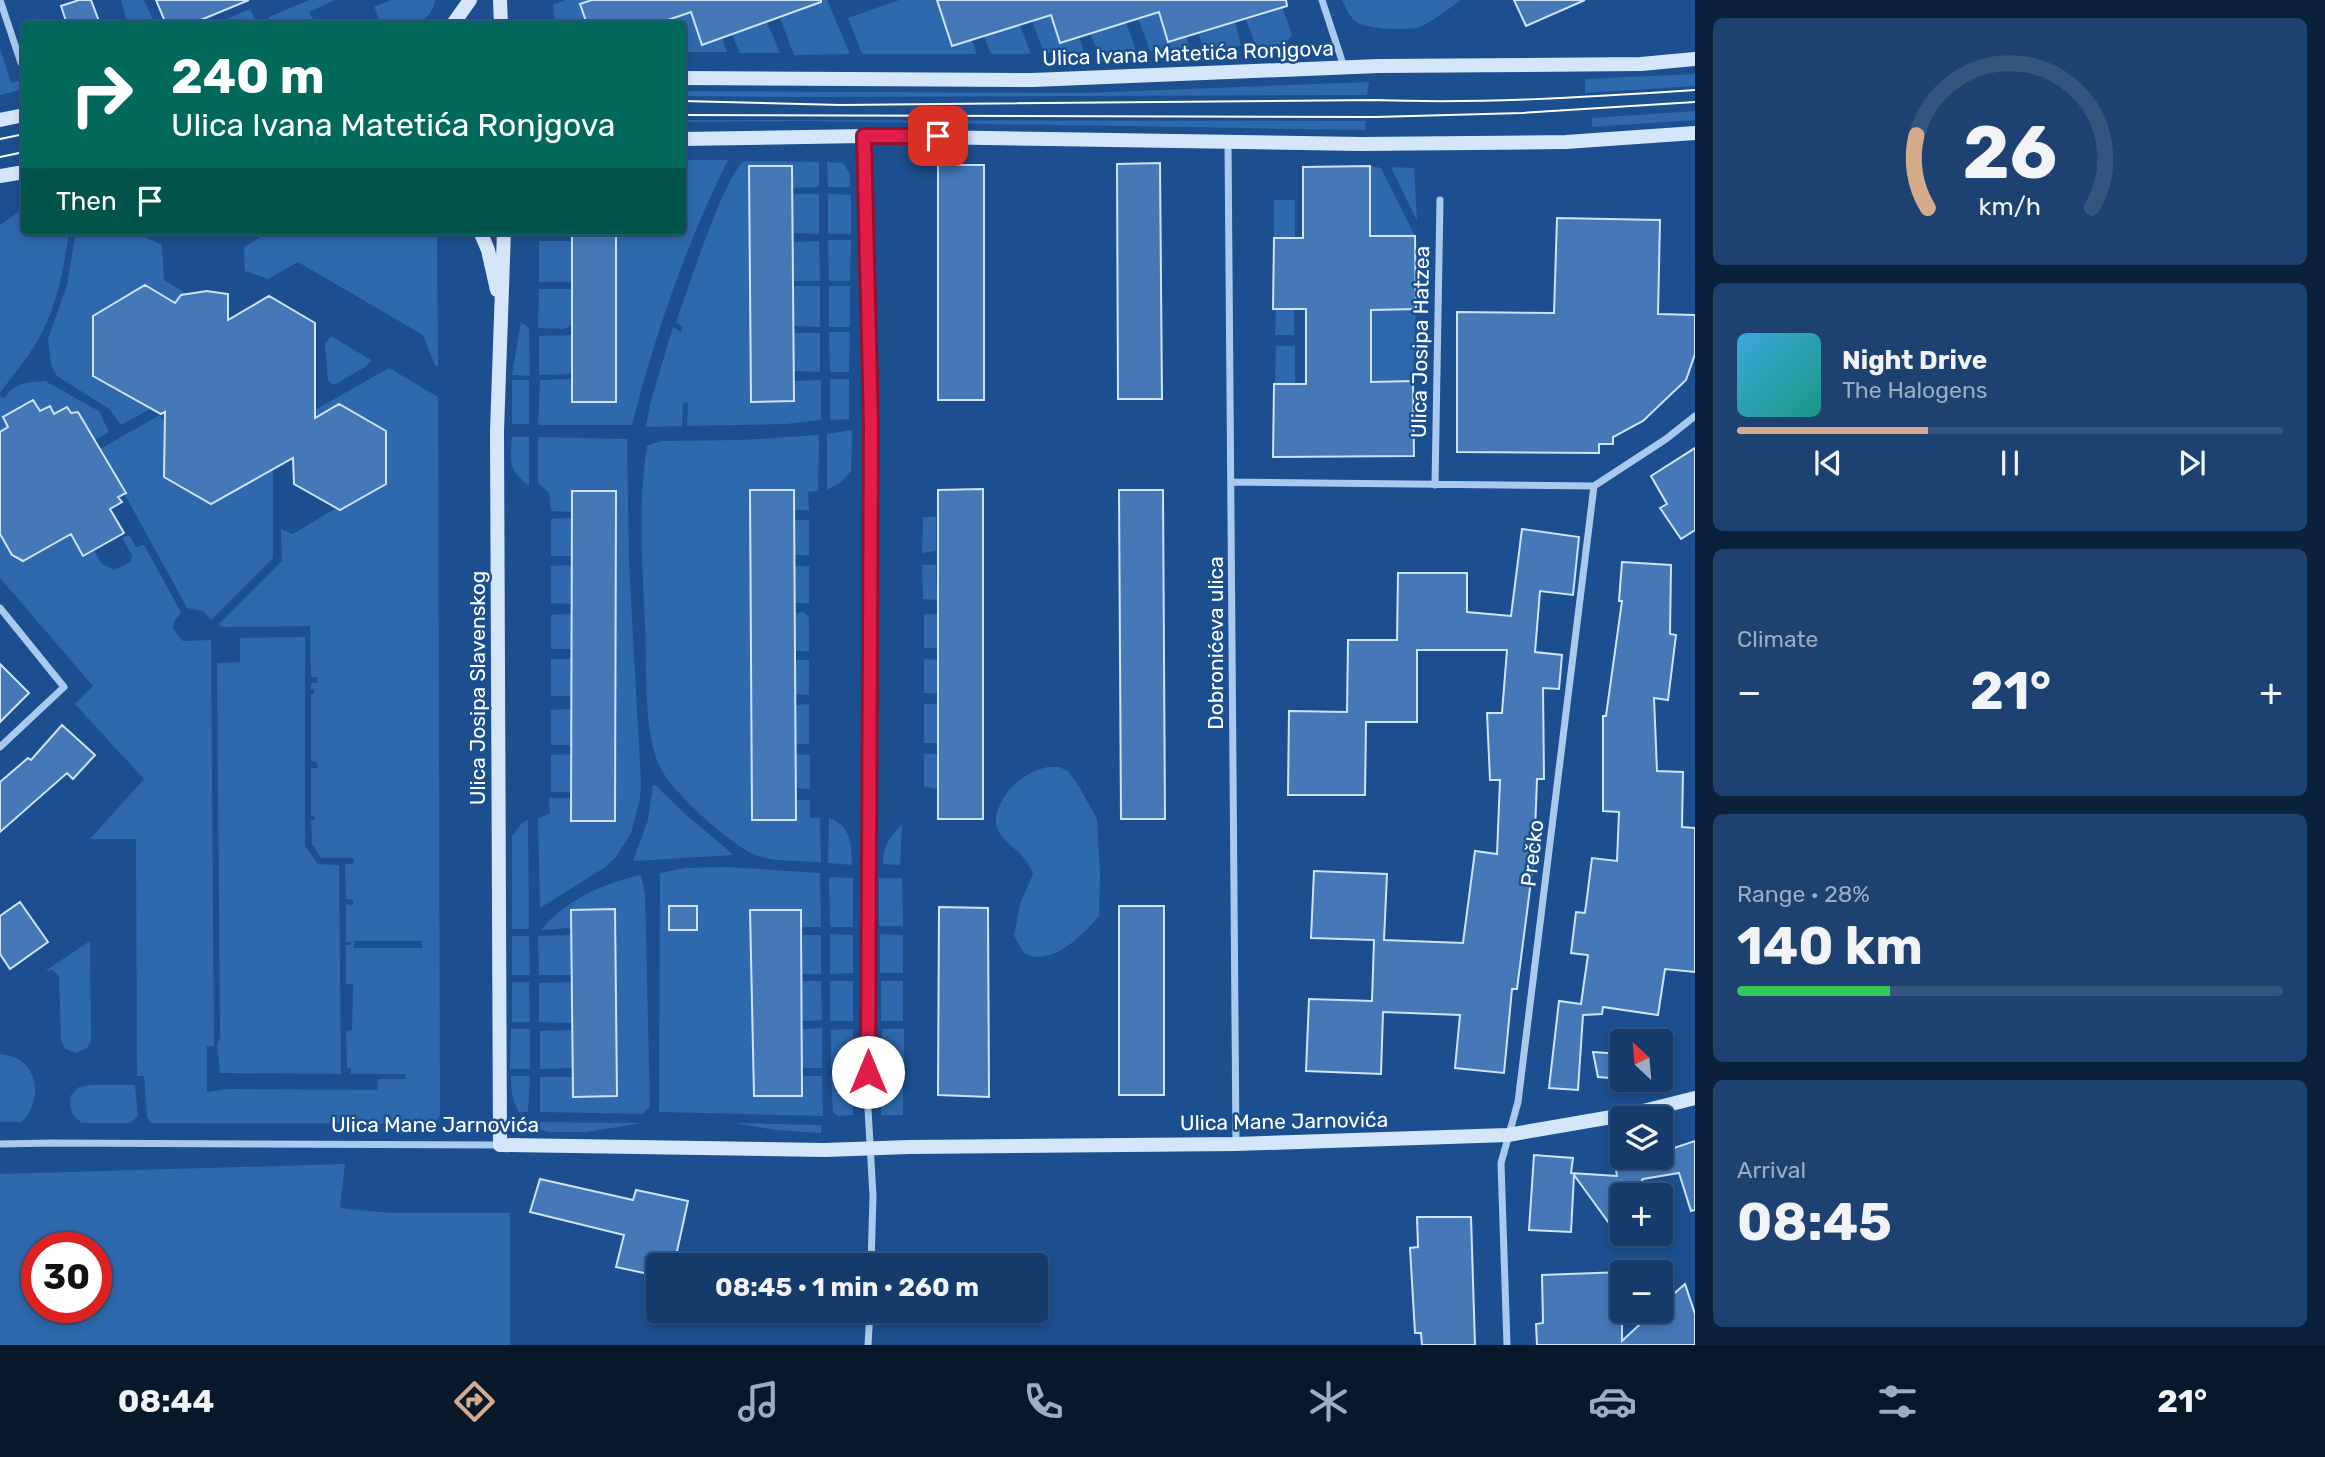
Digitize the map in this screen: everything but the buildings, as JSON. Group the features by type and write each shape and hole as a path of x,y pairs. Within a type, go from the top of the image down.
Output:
{"street":[{"path":"0,0 21,63"},
{"path":"455,21 470,0"},
{"path":"500,0 501,21"},
{"path":"1322,0 1344,67"},
{"name":"Ulica Ivana Matetića Ronjgova","path":"686,78 1033,80 1344,67 1628,64 1695,59"},
{"path":"0,120 21,116"},
{"path":"686,139 864,136 1361,144 1566,142 1695,133"},
{"path":"864,136 871,425 867,931 873,1196 871,1253"},
{"name":"Dobronićeva ulica","path":"1228,141 1236,1144"},
{"path":"0,176 21,172"},
{"name":"Ulica Josipa Hatzea","path":"1435,485 1440,200"},
{"path":"482,235 488,250 502,314"},
{"name":"Ulica Josipa Slavenskog","path":"500,1145 498,431 504,235"},
{"path":"1231,482 1594,486 1695,416"},
{"name":"Prečko","path":"1507,1345 1501,1163 1518,1102 1594,486"},
{"path":"0,608 64,687 0,747"},
{"name":"Ulica Mane Jarnovića","path":"0,1144 500,1145 825,1150 870,1147 1236,1144 1508,1135 1635,1113 1695,1098"},
{"path":"869,1345 870,1323"}],"shaded area":[{"path":"121,0 144,0 154,21 127,21"},
{"path":"309,0 335,0 309,12 314,21 266,21 269,17"},
{"path":"391,0 435,0 428,16 420,21 380,21 374,7"},
{"path":"565,0 592,0 580,4 586,21 555,21 553,5"},
{"path":"795,0 827,0 850,54 794,55 780,18 799,11"},
{"path":"899,0 942,0 937,2 952,46 972,40 977,54 862,54 848,18"},
{"path":"1280,0 1292,35 1286,42 1256,45 1245,18"},
{"path":"1342,0 1461,0 1419,27 1398,29 1370,27 1358,23 1350,16"},
{"path":"250,9 255,19 255,21 221,21"},
{"path":"1159,11 1168,42 1186,36 1190,50 1150,51 1138,18"},
{"path":"691,12 702,45 722,38 727,52 686,52 686,21 673,19"},
{"path":"1051,15 1059,43 1079,37 1085,53 1044,53 1032,21"},
{"path":"1235,21 1241,46 1203,47 1198,32"},
{"path":"767,22 780,53 740,53 732,35"},
{"path":"1126,22 1136,51 1098,53 1090,33"},
{"path":"1020,25 1031,54 991,54 984,36"},
{"path":"0,48 11,83 21,80 21,90 0,95"},
{"path":"1695,74 1695,86 1585,93 1585,79"},
{"path":"1369,82 1367,95 686,96 686,91 1084,93"},
{"path":"1695,111 1695,120 1592,127 1592,118"},
{"path":"686,120 1366,121 1365,130"},
{"path":"686,160 728,160 673,290 632,425 538,425 540,380 572,379 573,402 616,401 616,235 686,235"},
{"path":"744,161 819,162 819,187 792,188 792,166 749,167 751,401 793,401 793,381 821,380 821,420 786,424 687,426 688,403 683,402 682,426 646,427 650,404 673,327 681,332 682,327 676,322 707,236 726,189"},
{"path":"827,162 843,163 850,174 850,187 828,187"},
{"path":"1370,166 1381,168 1415,236 1370,236"},
{"path":"1391,167 1414,168 1417,221"},
{"path":"792,194 819,194 819,234 792,233"},
{"path":"828,194 851,195 851,234 828,234"},
{"path":"1274,200 1295,200 1295,237 1274,238"},
{"path":"21,210 21,235 68,235 59,287 45,327 0,393 0,225"},
{"path":"75,235 141,235 162,245 164,280 187,294 188,300 175,303 145,285 93,316 92,341 96,341 96,350 92,351 93,376 125,391 124,394 145,406 166,394 161,403 121,425 109,409 57,376 51,365 48,339 67,285"},
{"path":"264,235 437,235 438,367 423,335 298,262 268,279 245,271 244,247"},
{"path":"828,240 851,240 850,281 829,281"},
{"path":"539,241 572,241 572,282 539,282"},
{"path":"819,241 820,281 793,281 793,242"},
{"path":"793,286 820,286 820,327 793,326"},
{"path":"829,286 850,286 850,327 829,327"},
{"path":"539,289 572,289 572,325 564,329 538,328"},
{"path":"1276,309 1294,309 1294,335 1275,335"},
{"path":"1416,309 1413,381 1371,382 1371,310"},
{"path":"521,322 529,328 530,376 512,375"},
{"path":"829,332 850,332 849,372 830,372"},
{"path":"793,333 820,333 820,372 793,371"},
{"path":"572,335 572,374 539,375 539,336"},
{"path":"331,336 371,360 367,366 334,385 328,381 325,344"},
{"path":"1276,346 1295,346 1295,384 1275,384"},
{"path":"389,368 438,397 440,1115 430,1124 151,1123 147,1117 144,1076 137,1076 136,839 90,839 144,779 75,704 93,686 0,578 0,534 12,555 23,561 71,534 83,555 94,550 101,563 114,570 131,562 132,555 122,538 129,535 136,547 144,545 181,612 173,629 183,641 211,640 214,1046 207,1046 207,1092 228,1089 377,1090 378,1079 406,1079 405,1074 351,1074 351,1068 347,1068 346,1031 352,1030 353,984 346,984 346,945 351,945 351,942 346,942 346,904 353,905 353,900 346,899 345,864 353,864 354,858 321,858 312,844 311,820 315,820 311,815 311,768 318,768 317,762 311,761 311,694 314,694 314,689 311,689 311,683 317,683 317,677 311,677 310,626 221,627 219,624 282,561 281,529 293,534 336,508 340,510 386,484 386,431 339,404 316,417 313,411","holes":["354,941 422,941 422,948 354,948"]},
{"path":"830,379 849,379 849,419 830,420"},
{"path":"512,380 529,380 529,424 512,424"},
{"path":"45,381 99,411 109,432 95,440 78,413 71,413 67,407 54,414 49,406 40,411 33,400 3,417 8,427 0,432 0,396 4,399 22,384"},
{"path":"160,415 165,423 164,477 273,455 273,558 211,620 203,611 187,608 100,449"},
{"path":"852,430 851,471 841,482 827,490 827,434"},
{"path":"819,435 818,491 808,492 809,510 794,510 794,490 750,491 752,820 796,820 796,800 810,800 810,818 820,818 821,862 789,861 758,856 733,842 687,801 658,763 648,712 642,489 647,446 661,441"},
{"path":"512,437 529,437 529,486 514,470"},
{"path":"538,437 627,439 629,562 641,783 640,799 631,833 616,857 604,868 540,908 538,819 550,813 549,798 572,798 615,820 616,492 572,492 572,512 551,511 549,493 538,483"},
{"path":"923,517 936,517 936,551 922,553"},
{"path":"572,518 572,556 551,556 551,519"},
{"path":"795,520 809,520 809,555 795,555"},
{"path":"572,565 572,604 551,603 551,566"},
{"path":"922,565 936,565 937,600 923,599"},
{"path":"795,566 809,566 809,603 795,603"},
{"path":"803,612 809,617 809,651 795,651 795,613"},
{"path":"572,614 572,649 551,649 551,615"},
{"path":"924,614 938,614 938,648 924,648"},
{"path":"305,637 305,846 318,864 339,865 341,1074 220,1073 217,1045 220,1037 217,663 240,662 240,638"},
{"path":"551,659 572,659 572,696 551,696"},
{"path":"924,659 938,660 938,694 924,693"},
{"path":"795,660 809,660 809,695 796,694"},
{"path":"809,704 809,744 796,744 795,705"},
{"path":"924,704 937,704 937,743 924,743"},
{"path":"572,709 572,745 551,745 551,710"},
{"path":"572,754 571,792 551,792 551,755"},
{"path":"796,754 810,755 810,789 796,788"},
{"path":"924,754 938,754 938,789 924,787"},
{"path":"1048,767 1059,767 1068,771 1097,819 1099,916 1066,947 1056,953 1035,956 1024,953 1014,936 1020,904 1033,874 1028,863 999,832 996,823 997,811 1013,786 1029,774"},
{"path":"653,785 734,855 633,861 648,820"},
{"path":"829,818 842,826 849,837 852,865 828,863"},
{"path":"528,820 529,929 512,929 512,836 522,823"},
{"path":"902,825 900,865 883,864 888,842"},
{"path":"728,867 820,873 821,927 802,927 801,910 750,910 754,1096 801,1096 802,1076 822,1076 823,1116 659,1112 660,873 685,868"},
{"path":"641,875 645,894 650,1106 643,1114 540,1112 540,1077 573,1077 573,1097 617,1096 615,910 572,910 571,928 541,930 562,910 586,894"},
{"path":"829,877 853,878 853,927 830,927"},
{"path":"879,878 902,878 903,926 879,926"},
{"path":"830,934 853,935 853,973 830,974"},
{"path":"880,934 903,935 903,973 880,973"},
{"path":"571,935 572,975 539,975 538,936"},
{"path":"803,935 821,935 821,974 802,974"},
{"path":"512,936 529,936 530,975 512,975"},
{"path":"90,941 91,1041 87,1048 76,1053 65,1049 61,1040 59,977 53,970 45,971"},
{"path":"802,981 821,981 822,1020 803,1021"},
{"path":"830,981 853,981 853,1021 830,1021"},
{"path":"881,981 903,981 903,1021 881,1021"},
{"path":"512,982 529,982 530,1022 512,1022"},
{"path":"572,982 572,1023 539,1022 539,983"},
{"path":"822,1028 822,1068 802,1068 803,1029"},
{"path":"511,1029 530,1029 530,1069 510,1069"},
{"path":"853,1029 853,1068 831,1068 831,1030"},
{"path":"882,1029 904,1029 904,1067 882,1068"},
{"path":"572,1030 573,1068 540,1069 540,1031"},
{"path":"0,1054 23,1062 34,1080 34,1101 22,1122 0,1122"},
{"path":"511,1076 530,1076 528,1112 519,1112 517,1108 512,1095"},
{"path":"831,1076 853,1076 853,1115 838,1116 833,1112"},
{"path":"903,1076 903,1115 881,1115 881,1077"},
{"path":"135,1085 138,1116 131,1123 82,1123 72,1111 71,1095 79,1087"},
{"path":"527,1122 643,1123 586,1132 547,1132"},
{"path":"733,1123 821,1125 821,1133 776,1130"},
{"path":"345,1164 340,1208 390,1213 510,1213 510,1345 0,1345 0,1174"}],"tram line":[{"path":"686,101 840,105 1456,101 1695,90"},
{"path":"686,115 1375,117 1522,113 1695,102"},
{"path":"0,139 21,135"},
{"path":"0,157 21,153"}],"route":[{"path":"868,1072 871,425 864,136 938,136"}]}
